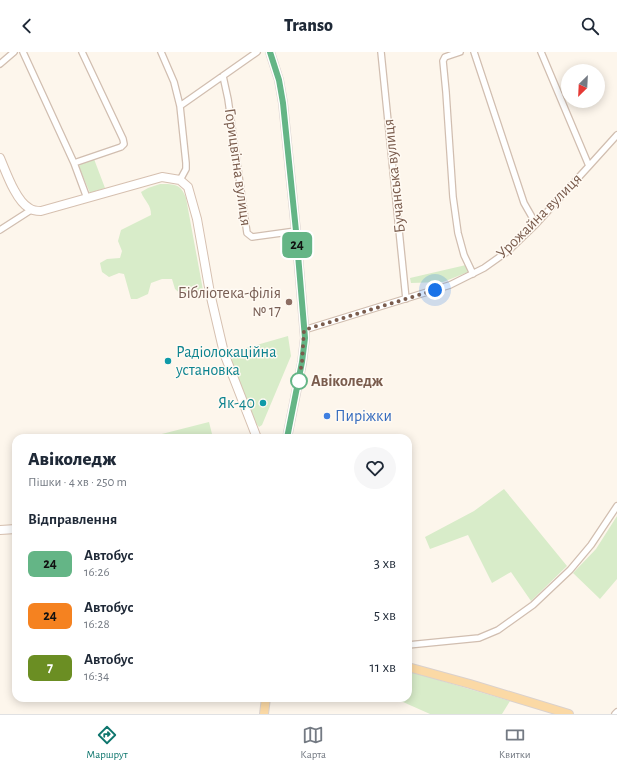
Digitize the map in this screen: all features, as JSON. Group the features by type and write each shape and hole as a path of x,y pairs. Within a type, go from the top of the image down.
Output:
{"main road":[{"path":"270,52 282,93 304,330 302,362 288,434"},
{"path":"0,158 20,200 31,210 41,211 162,177 180,180 188,187 197,219 210,293 224,353 255,434"},
{"path":"0,530 12,529"},
{"path":"412,668 569,714"},
{"path":"264,714 266,702"}],"street":[{"path":"0,64 14,52"},
{"path":"23,52 74,163 87,198"},
{"path":"74,163 121,147 124,144 82,52"},
{"path":"161,52 174,82 180,106 186,163 186,169 180,180"},
{"path":"180,106 257,52"},
{"name":"Бучанська вулиця","path":"381,52 406,300"},
{"path":"460,52 445,57 443,61 458,233 464,255 473,274"},
{"path":"474,52 524,203 536,224"},
{"name":"Урожайна вулиця","path":"304,330 406,300 450,285 473,274 496,260 536,224 589,166 541,52"},
{"name":"Горицвітна вулиця","path":"223,76 228,99 247,233 252,237 296,231"},
{"path":"589,166 617,135"},
{"path":"0,230 31,210"},
{"path":"412,645 479,638 498,630 533,605 570,570 591,544 617,506"}],"green space":[{"path":"94,159 105,188 90,193 79,167 80,164"},
{"path":"160,184 170,184 180,187 184,193 203,290 182,295 175,289 172,279 162,279 151,283 148,294 137,299 131,299 124,274 119,273 109,277 102,272 100,263 107,259 120,258 122,251 118,241 121,230 151,215 149,206 141,192"},
{"path":"466,265 468,272 443,282 411,283 410,278"},
{"path":"288,336 291,356 262,425 259,427 256,423 228,353"},
{"path":"209,422 212,434 162,434"},
{"path":"504,489 567,566 531,601 511,572 492,583 468,535 430,549 425,537 474,511"},
{"path":"617,516 617,579 600,599 573,573 596,549"},
{"path":"412,672 510,701 502,714 430,714 403,702 412,702"}],"bus line":[{"name":"24","path":"270,52 282,93 286,124 305,338 296,396 288,434"}],"place":[{"name":"Бібліотека-філія № 17","path":"289,302"},
{"name":"Радіолокаційна установка","path":"168,361"},
{"name":"Авіколедж","path":"299,381"},
{"name":"Як-40","path":"263,403"},
{"name":"Пиріжки","path":"327,416"}],"route":[{"path":"299,381 298,385 305,338 304,330 435,290"}]}
